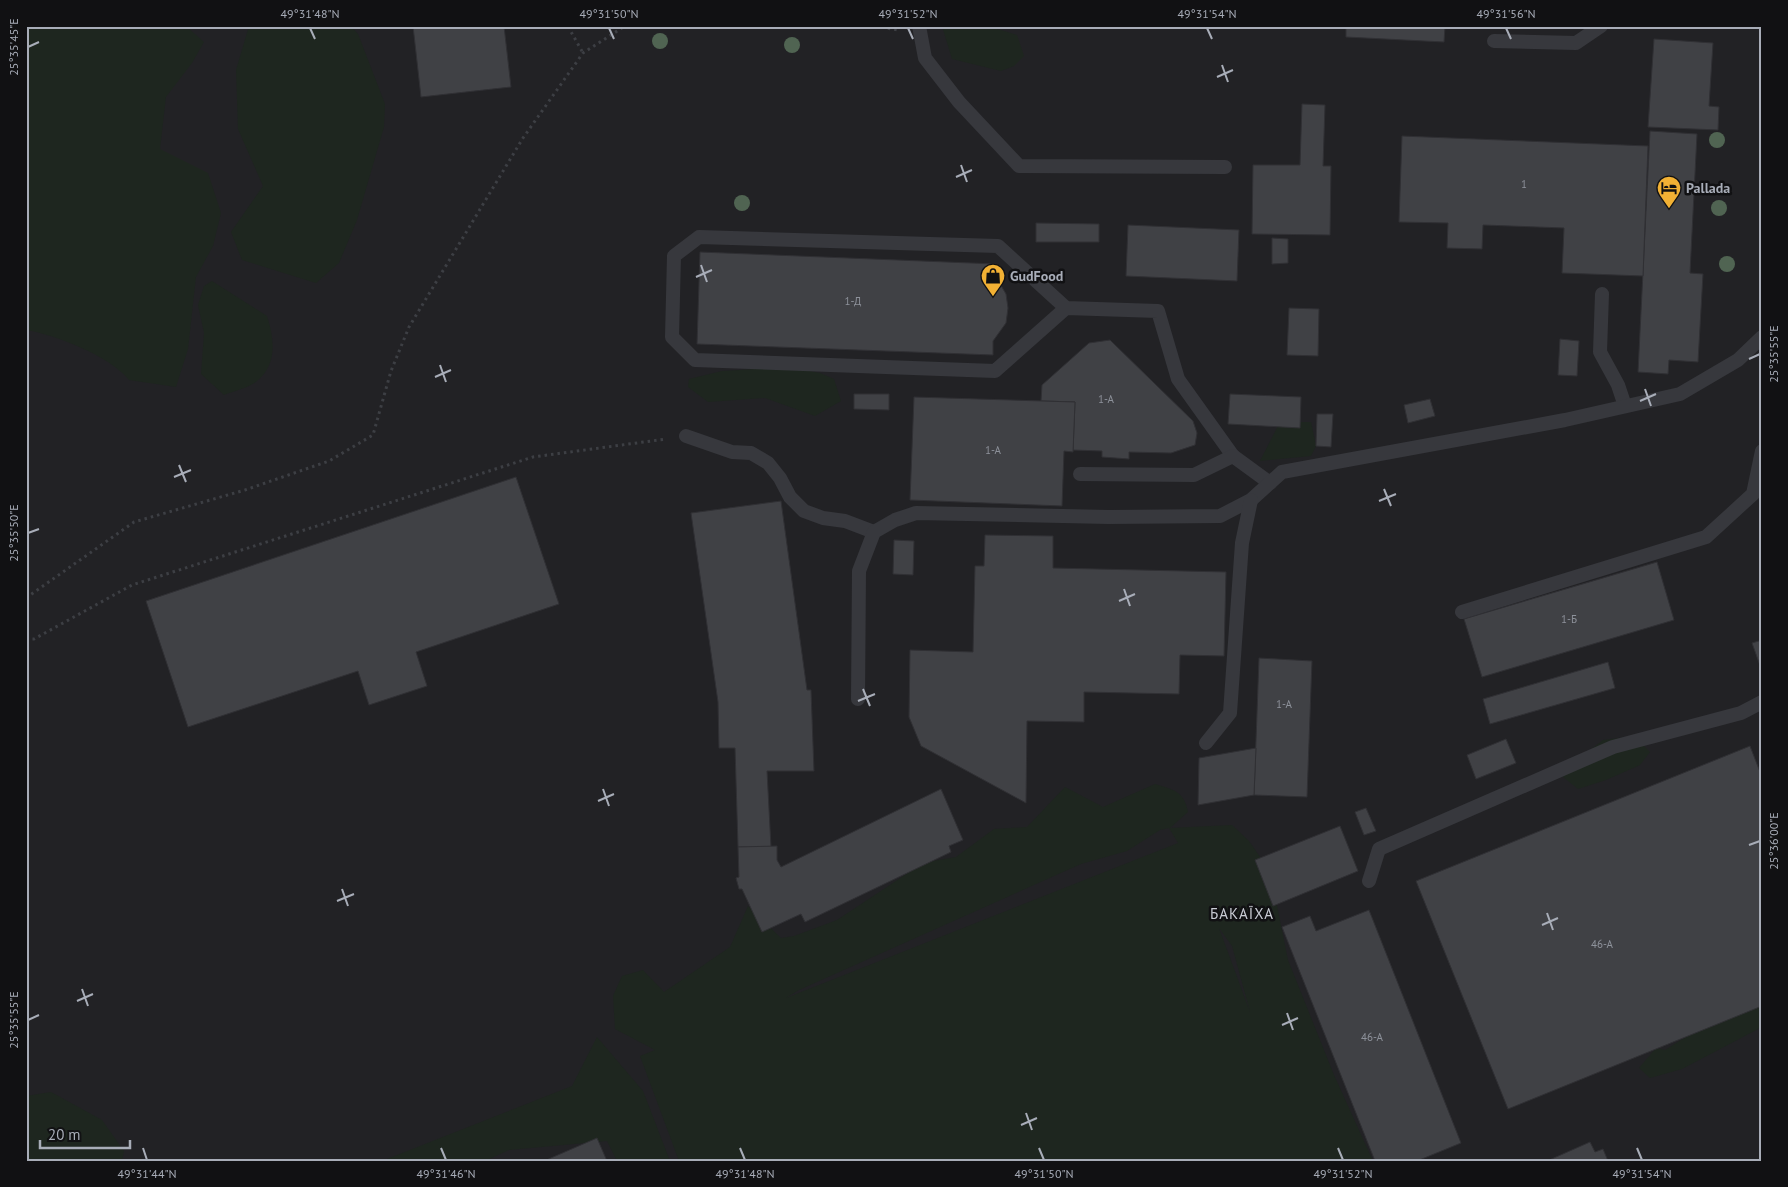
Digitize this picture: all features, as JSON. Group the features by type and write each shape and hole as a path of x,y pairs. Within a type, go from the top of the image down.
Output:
{"lane":[{"path":"920,26 925,58 959,102 1019,166 1225,167"},
{"path":"1494,41 1576,42 1601,26"},
{"path":"1066,308 995,371 695,360 672,337 674,256 699,237 998,246 1066,308 1158,312 1178,379 1233,456 1270,483"},
{"path":"1602,294 1600,352 1618,385 1626,406"},
{"path":"858,699 859,571 874,532 895,520 916,514 1109,517 1220,516 1251,500 1282,472 1565,420 1680,394 1738,360 1762,337"},
{"path":"686,436 732,452 751,453 768,463 780,478 790,496 804,511 823,518 845,521 874,532"},
{"path":"1462,612 1706,537 1753,494 1762,451"},
{"path":"1080,474 1194,475 1233,456"},
{"path":"1206,743 1230,713 1242,543 1251,500"},
{"path":"1369,881 1379,849 1613,747 1741,714 1762,702"}],"path":[{"path":"570,26 570,30 583,54"},
{"path":"26,598 134,522 245,490 329,462 372,435 391,371 409,327 523,138 583,54 625,26"},
{"path":"26,639 34,638 132,585 533,457 686,436"}],"shaded area":[{"path":"26,26 1762,26 1762,1161 26,1161"},
{"path":"26,26 186,26 204,42 192,63 166,97 160,149 208,173 221,213 213,246 196,277 188,349 176,387 129,380 109,363 82,348 26,330"},
{"path":"249,26 351,26 358,34 385,104 384,127 357,220 339,263 316,283 242,260 231,232 263,186 238,129 236,70"},
{"path":"942,26 988,26 1017,35 1024,56 1014,66 1001,71 952,59"},
{"path":"212,281 267,316 272,342 271,359 264,374 250,386 224,395 201,374 204,333 198,305 204,286"},
{"path":"789,367 820,373 834,379 841,401 815,416 765,398 708,402 688,387 689,379 722,371"},
{"path":"1280,422 1311,422 1316,446 1311,456 1260,461"},
{"path":"1634,736 1650,752 1640,765 1606,780 1578,789 1563,777 1571,765 1603,740"},
{"path":"1155,784 1177,792 1181,795 1186,805 1188,812 1170,828 1232,825 1249,841 1270,871 1288,960 1334,1075 1373,1161 679,1161 640,1056 655,1050 615,1029 613,996 622,976 643,970 664,992 730,947 748,906 781,938 794,936 837,920 911,871 933,861 956,857 994,829 1027,827 1065,787 1103,807","holes":["1169,828 1178,843 786,998 799,990 1081,864 1127,851 1160,830","1219,928 1232,946 1250,1012"]},
{"path":"1740,1003 1762,1006 1762,1027 1682,1069 1650,1078 1639,1068 1656,1048 1665,1050"},
{"path":"597,1037 643,1091 670,1161 617,1161 607,1141 509,1150 485,1161 382,1161 572,1086"},
{"path":"51,1092 102,1120 124,1151 122,1161 26,1161 26,1096"}],"building":[{"path":"413,26 504,26 511,87 421,97"},
{"path":"1346,26 1445,26 1444,42 1346,37"},
{"path":"1654,39 1713,43 1709,106 1719,107 1718,130 1648,127"},
{"path":"1302,104 1325,105 1323,166 1331,166 1330,235 1252,234 1253,165 1300,165"},
{"name":"Pallada","path":"1650,131 1697,134 1690,273 1703,274 1698,362 1669,360 1668,374 1638,372"},
{"path":"1402,136 1648,146 1643,276 1562,273 1564,228 1483,225 1482,249 1447,248 1448,223 1399,222"},
{"path":"1036,223 1099,224 1099,242 1036,242"},
{"path":"1128,225 1239,230 1237,281 1126,276"},
{"path":"1272,238 1288,239 1288,263 1272,264"},
{"path":"700,252 996,264 996,277 1006,294 1008,308 1006,323 993,341 993,355 697,344"},
{"path":"1289,308 1319,309 1318,356 1287,355"},
{"path":"1560,339 1579,341 1577,376 1558,375"},
{"path":"1110,340 1193,421 1197,433 1195,445 1171,453 1129,452 1129,459 1102,457 1102,451 1073,450 1075,402 1041,401 1042,385 1089,343"},
{"path":"854,394 889,394 889,410 854,409"},
{"path":"1230,394 1301,397 1300,428 1228,424"},
{"path":"914,397 1075,402 1073,452 1064,451 1062,506 910,500"},
{"path":"1430,399 1435,416 1408,423 1404,405"},
{"path":"1317,414 1333,414 1331,447 1316,446"},
{"path":"516,477 559,604 416,652 427,686 369,705 358,671 188,727 146,601"},
{"path":"781,501 807,690 811,690 814,771 767,771 771,847 738,847 735,748 719,748 718,702 691,513"},
{"path":"985,535 1053,536 1053,568 1226,572 1224,656 1180,655 1179,694 1084,692 1084,722 1027,721 1026,803 921,746 909,717 910,650 973,652 975,566 984,566"},
{"path":"894,540 914,541 913,575 893,574"},
{"path":"1657,562 1674,620 1482,677 1464,619"},
{"path":"1762,640 1762,671 1752,643"},
{"path":"1259,658 1312,661 1307,797 1254,795"},
{"path":"1608,662 1615,688 1490,724 1483,699"},
{"path":"1506,739 1516,763 1476,779 1467,755"},
{"path":"1750,746 1762,777 1762,1006 1508,1109 1416,881"},
{"path":"1256,748 1254,795 1198,805 1199,758"},
{"path":"941,789 963,840 949,846 951,852 805,922 801,914 762,932 742,889 739,889 736,878 739,877 738,847 777,846 777,860 781,867"},
{"path":"1366,808 1376,831 1364,835 1355,812"},
{"path":"1340,826 1358,871 1273,906 1255,860"},
{"path":"1369,910 1461,1143 1417,1161 1375,1161 1282,927 1310,916 1316,931"},
{"path":"597,1138 607,1161 544,1161"},
{"path":"1590,1142 1595,1152 1603,1149 1608,1161 1547,1161"}],"place":[{"name":"Pallada","path":"1669,209"},
{"name":"GudFood","path":"993,297"}],"district":[{"name":"БАКАЇХА","path":"1242,914"}]}
